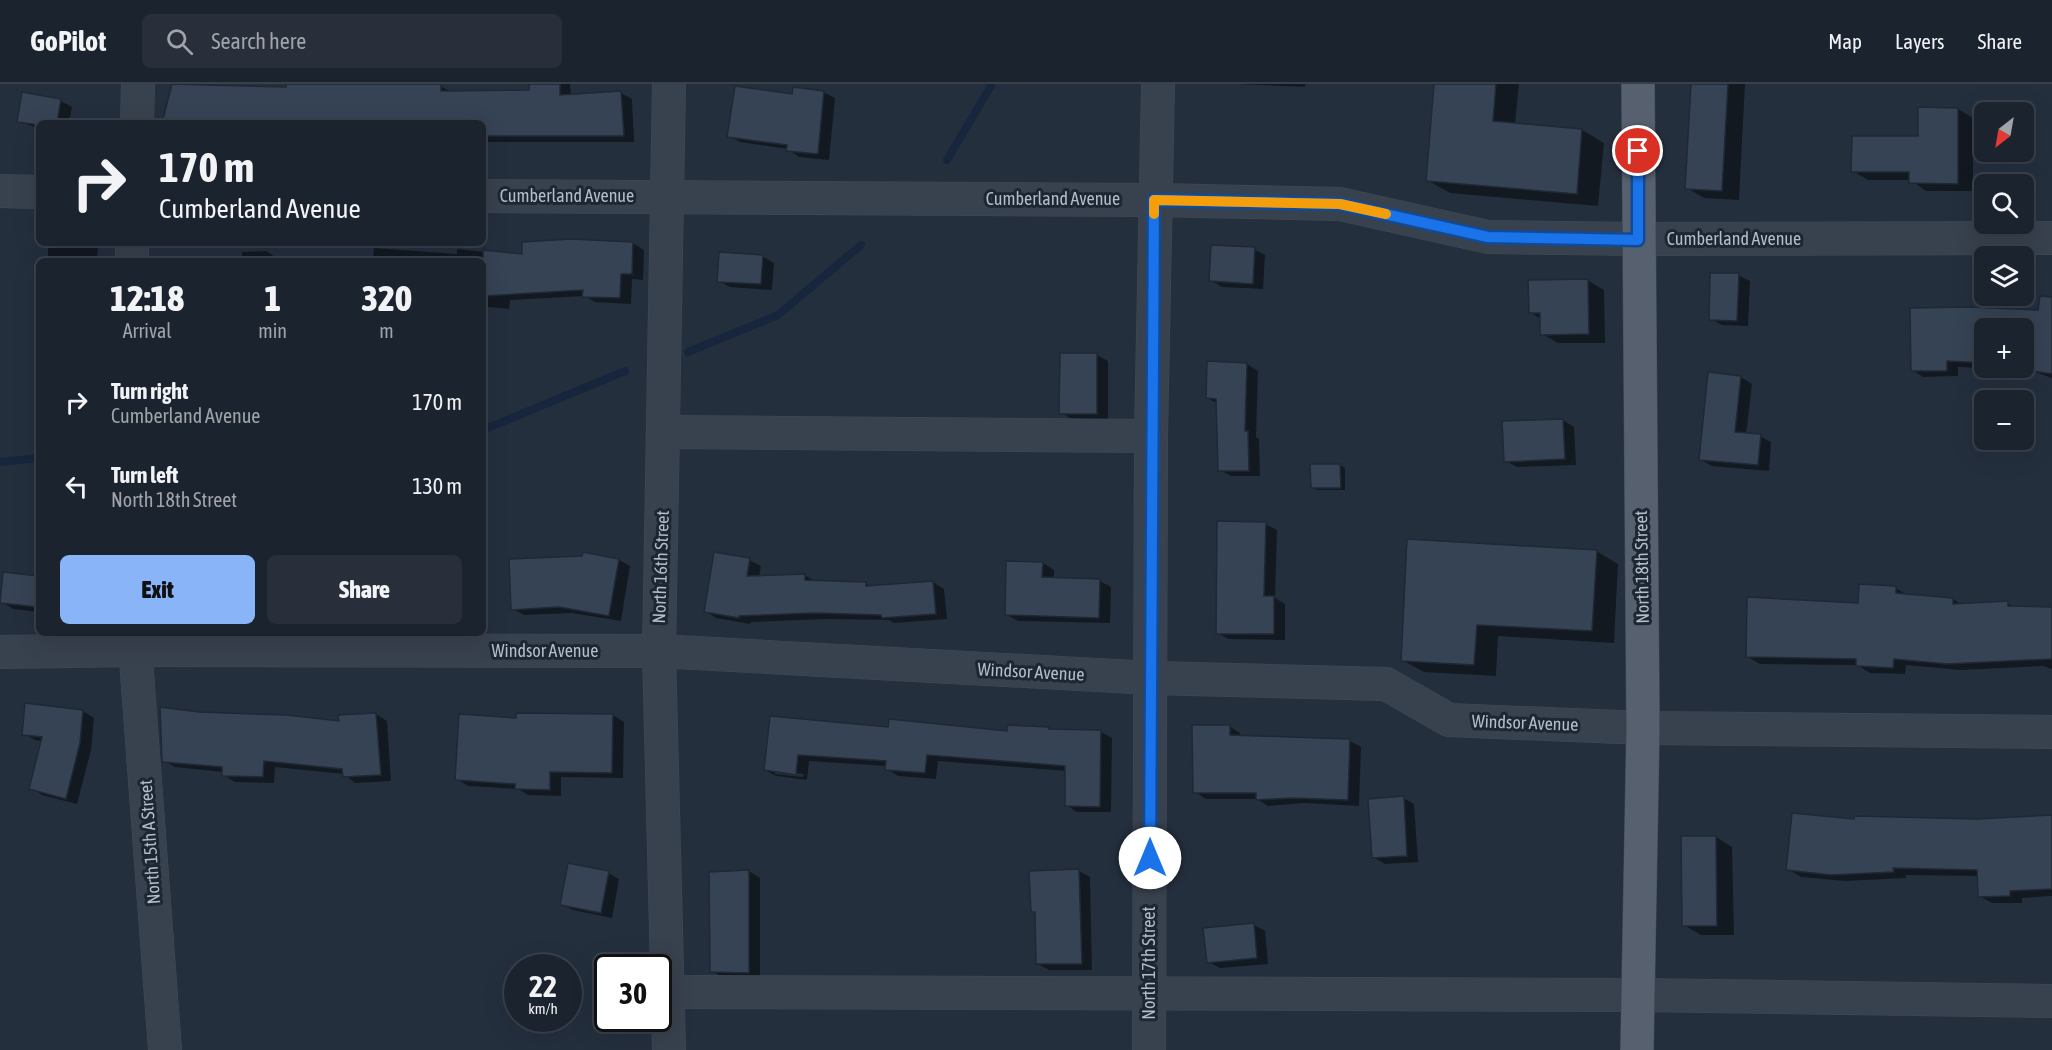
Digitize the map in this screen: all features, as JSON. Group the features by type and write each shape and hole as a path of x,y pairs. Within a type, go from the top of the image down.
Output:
{"main road":[{"name":"North 18th Street","path":"1637,1050 1643,728 1638,84"}],"street":[{"path":"137,120 138,84"},
{"name":"North 16th Street","path":"666,954 659,651 665,432 669,84"},
{"name":"North 17th Street","path":"1149,1050 1151,436 1158,84"},
{"path":"0,191 36,192"},
{"name":"Cumberland Avenue","path":"486,196 1154,200 1340,204 1488,237 1638,240 2052,238"},
{"path":"665,432 1151,436"},
{"name":"Windsor Avenue","path":"0,652 135,642 659,651 1151,678 1386,684 1449,720 1643,728 2052,732"},
{"name":"North 15th A Street","path":"135,642 165,1050"},
{"path":"672,992 1638,996 2052,1001"},
{"name":"North 16th Street","path":"668,1032 669,1050"}],"building":[{"path":"172,84 286,87 286,84 441,84 441,91 529,90 529,84 560,84 560,95 621,91 624,136 486,136 486,120 163,120"},
{"path":"1434,84 1496,84 1493,121 1582,129 1577,194 1426,181"},
{"path":"1691,84 1728,84 1722,191 1685,189"},
{"path":"735,86 792,94 793,87 824,91 818,154 786,151 787,145 727,137"},
{"path":"22,92 61,99 58,120 36,120 36,125 17,122"},
{"path":"1918,107 1958,108 1958,184 1909,183 1909,172 1851,172 1852,136 1918,136"},
{"path":"571,239 633,242 632,274 621,274 620,298 582,297 583,290 486,296 486,258 483,258 483,250 522,254 522,242"},
{"path":"1211,245 1255,247 1253,284 1209,281"},
{"path":"719,252 763,255 761,284 717,282"},
{"path":"1710,273 1739,273 1737,321 1709,320"},
{"path":"1588,279 1589,334 1540,335 1540,313 1529,313 1528,280"},
{"path":"2040,296 2052,297 2052,374 2034,371 2034,318 1974,318 1974,362 1947,361 1947,371 1911,371 1910,308 1970,307 2038,310"},
{"path":"1060,353 1097,353 1097,414 1059,414"},
{"path":"1207,361 1247,363 1245,431 1248,431 1249,471 1218,471 1216,399 1206,398"},
{"path":"1708,372 1741,376 1735,432 1761,434 1758,465 1699,460"},
{"path":"1563,419 1565,459 1504,462 1502,421"},
{"path":"1310,464 1340,464 1341,488 1311,488"},
{"path":"1217,521 1266,522 1264,596 1274,596 1274,634 1216,634"},
{"path":"1407,539 1597,550 1592,631 1477,625 1474,665 1401,661"},
{"path":"583,552 619,559 609,616 559,607 511,610 509,559 582,556"},
{"path":"714,552 750,558 747,576 805,574 805,580 866,582 866,586 933,581 936,614 882,618 881,615 815,613 739,616 739,618 704,612"},
{"path":"1006,561 1043,562 1042,577 1100,579 1099,618 1005,615"},
{"path":"3,572 36,576 36,607 0,603"},
{"path":"1859,584 1896,586 1896,593 1953,598 1953,604 2008,601 2008,606 2052,607 2052,659 1947,664 1894,659 1893,668 1856,666 1856,659 1746,657 1747,597 1858,603"},
{"path":"25,703 83,710 80,743 66,799 29,789 42,737 22,735"},
{"path":"160,707 199,712 287,715 339,721 338,715 376,713 381,775 343,777 342,769 264,761 263,777 222,776 222,767 162,762"},
{"path":"516,713 613,714 612,773 550,772 550,790 515,789 515,784 455,780 459,714 516,718"},
{"path":"770,716 888,727 889,719 1007,731 1007,725 1101,730 1100,807 1065,806 1065,766 927,755 925,773 885,770 886,761 798,755 796,775 764,770"},
{"path":"1192,725 1230,725 1230,735 1350,739 1348,800 1292,798 1256,800 1256,793 1193,793"},
{"path":"1404,796 1407,856 1372,858 1368,799"},
{"path":"1792,813 1854,819 1854,816 1977,819 2052,815 2052,889 2010,891 2010,896 1978,897 1977,870 1893,868 1894,872 1831,875 1786,870"},
{"path":"1681,836 1716,836 1717,926 1682,926"},
{"path":"568,863 609,871 601,913 560,905"},
{"path":"1079,869 1082,964 1036,964 1035,912 1031,912 1029,871"},
{"path":"749,870 749,973 710,972 709,872"},
{"path":"1254,923 1257,958 1207,963 1203,928"}],"waterway":[{"path":"947,160 992,84"},
{"path":"688,352 778,315 861,245"},
{"path":"486,429 625,371"},
{"path":"0,462 36,458"}],"slow traffic":[{"path":"1154,214 1154,200 1340,204 1386,214"}],"route":[{"path":"1150,858 1154,200 1340,204 1488,237 1638,240 1638,151"}]}
